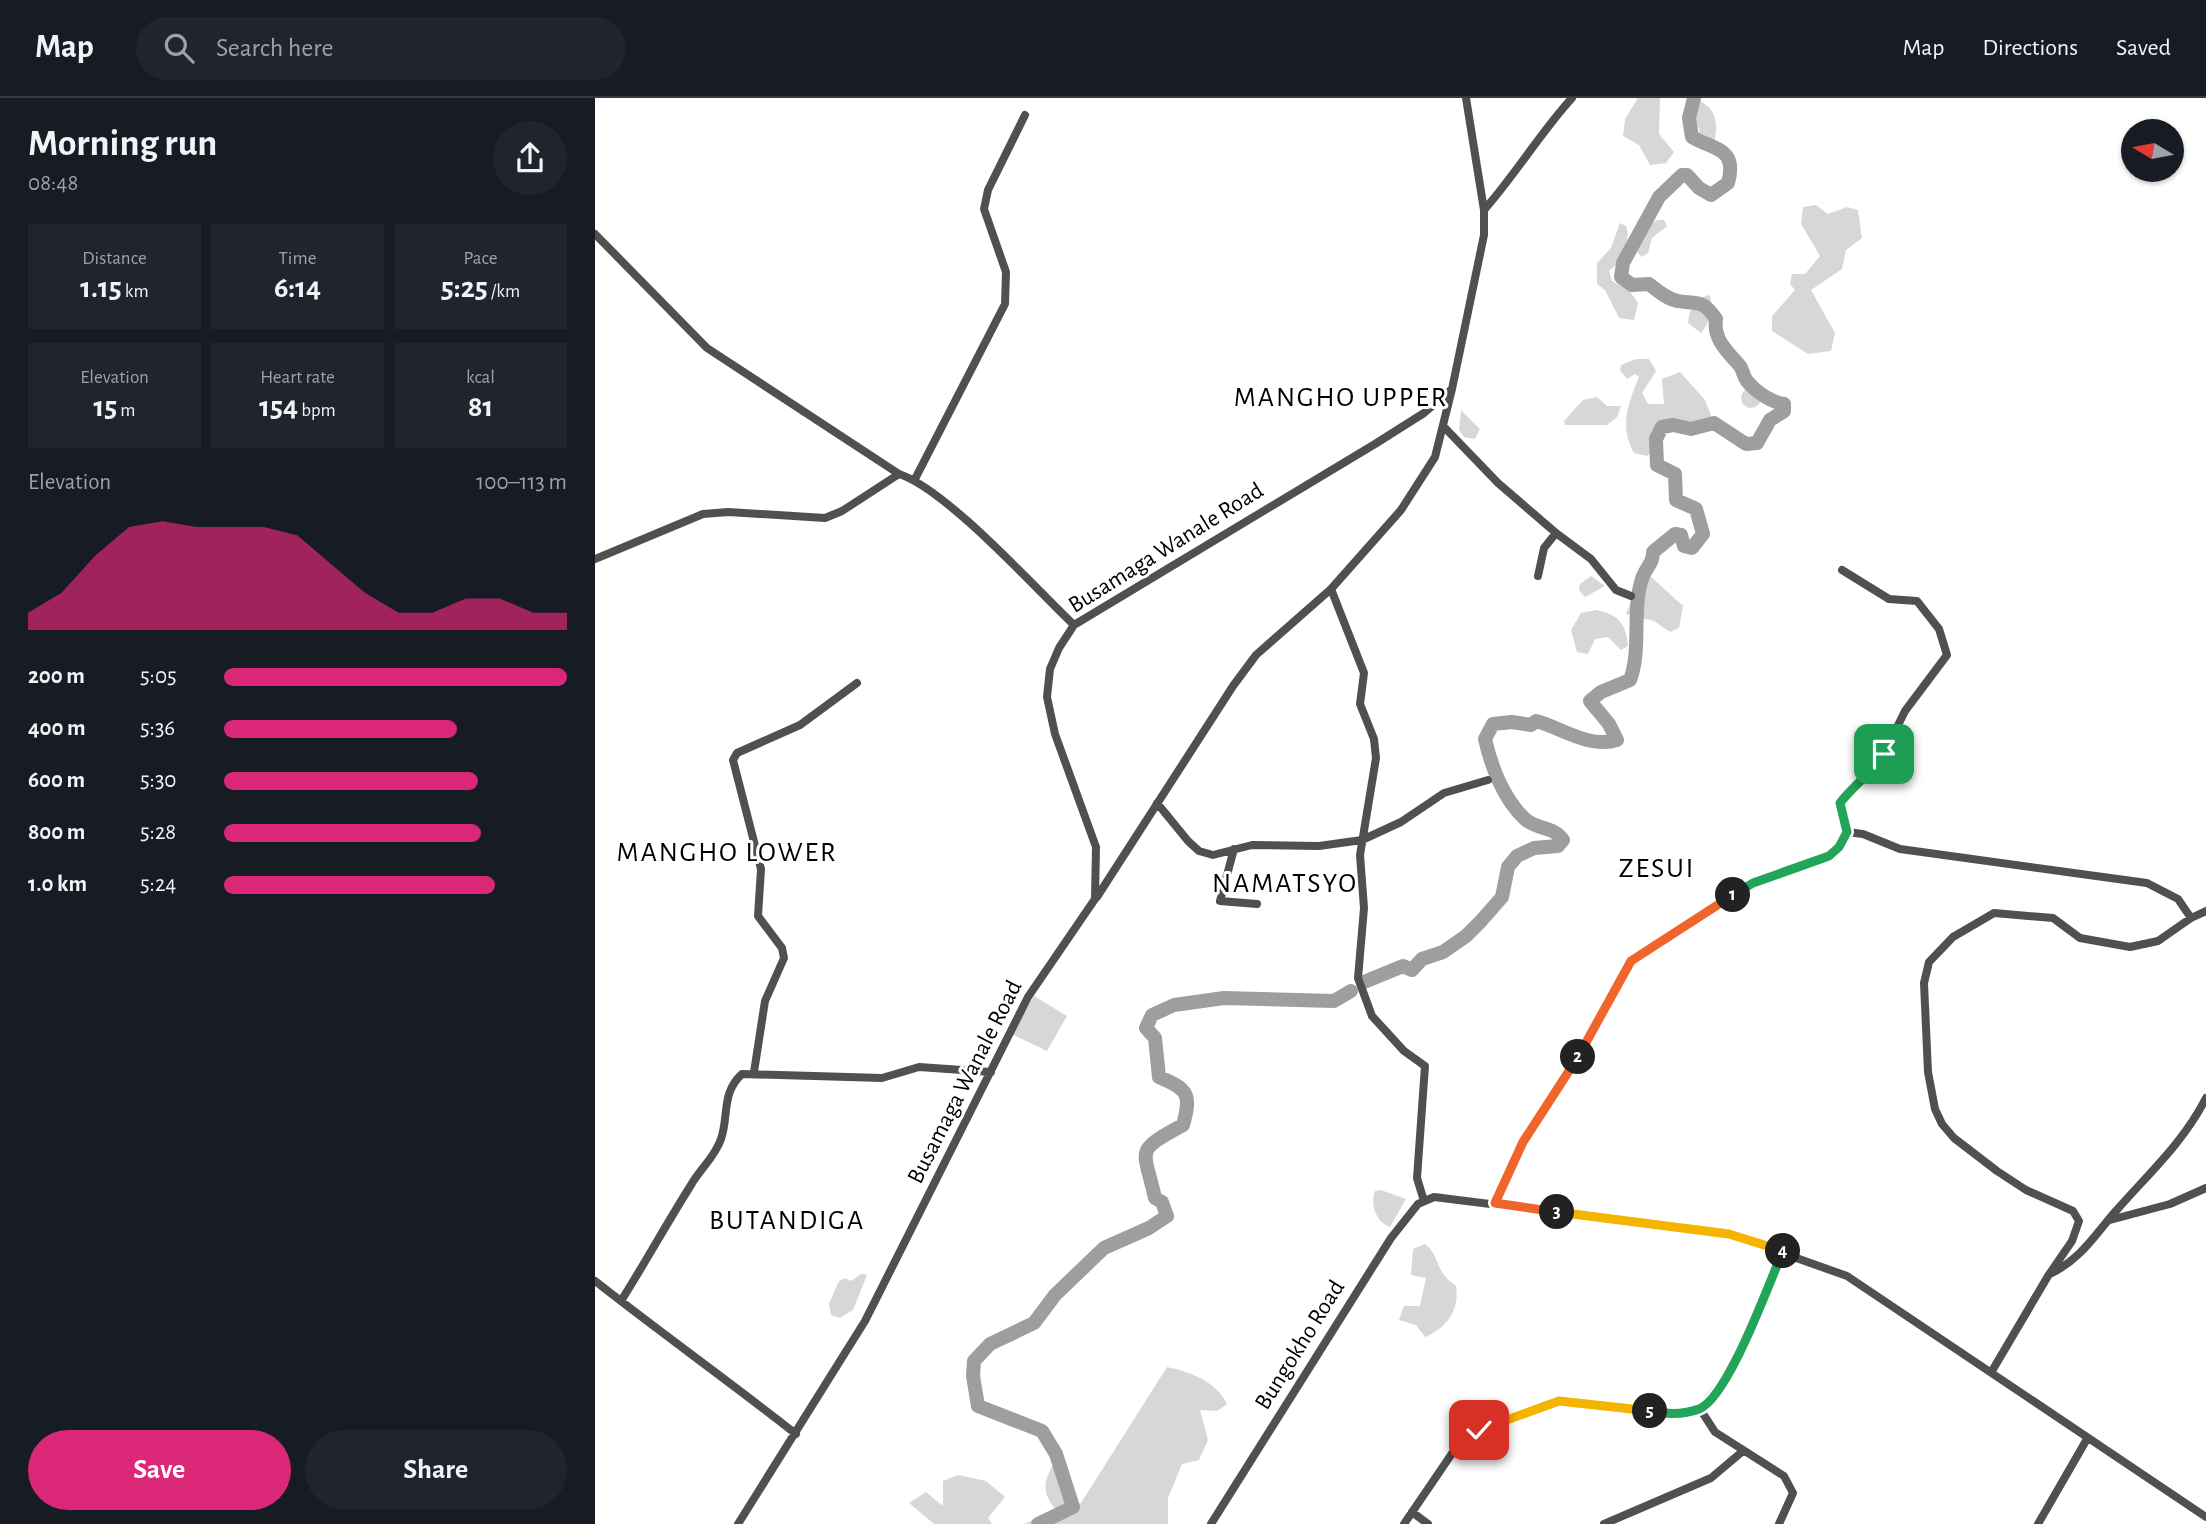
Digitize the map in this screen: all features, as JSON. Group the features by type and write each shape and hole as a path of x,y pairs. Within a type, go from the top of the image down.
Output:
{"street":[{"path":"1095,900 1256,655 1331,589 1421,484 1435,457 1445,428 1480,265 1484,210 1466,98"},
{"path":"1484,210 1572,98"},
{"path":"915,479 1005,304 1006,272 984,209 988,190 1025,115"},
{"path":"595,234 707,348 899,474 915,479 955,512 1074,625"},
{"name":"Busamaga Wanale Road","path":"738,1524 865,1321 1028,997 1095,900 1096,848 1055,734 1047,697 1050,669 1059,648 1074,625 1375,444 1424,413 1453,389"},
{"path":"1445,428 1526,510 1591,559 1616,590 1631,596"},
{"path":"595,559 703,514 728,512 825,518 842,511 899,474"},
{"path":"1538,576 1544,548 1556,533"},
{"path":"1842,570 1889,599 1917,601 1939,629 1948,650 1945,660 1905,710 1877,768 1856,784 1840,803 1847,832 1839,847 1829,856 1747,886 1631,961 1560,1088 1523,1142 1495,1203 1729,1234 1783,1251 1856,1280 1992,1371 2087,1439 2206,1517"},
{"path":"1331,589 1364,673 1360,704 1375,748 1374,779 1359,868 1364,919 1358,978 1376,1021 1404,1051 1425,1066 1417,1178 1424,1201"},
{"path":"754,1072 765,1001 784,958 782,948 758,916 760,861 733,760 737,753 800,725 857,683"},
{"path":"1157,803 1199,851 1213,855 1274,843 1319,846 1363,840 1401,822 1444,793 1488,780"},
{"path":"1847,832 1863,834 1900,849 2147,883 2178,899 2191,918"},
{"path":"1234,849 1220,901 1258,904"},
{"path":"1992,1371 2078,1231 2079,1221 2073,1211 2026,1190 1997,1171 1954,1138 1942,1124 1935,1109 1928,1072 1924,983 1929,962 1953,937 1994,913 2053,918 2080,938 2130,947 2158,941 2206,911"},
{"path":"621,1301 691,1185 715,1151 721,1138 731,1086 742,1074 754,1072 854,1079 882,1078 919,1067 991,1072"},
{"path":"2048,1276 2076,1259 2173,1151 2206,1098"},
{"path":"2108,1222 2170,1204 2206,1188"},
{"name":"Bungokho Road","path":"1211,1524 1410,1212 1434,1197 1495,1203"},
{"path":"1404,1524 1453,1452 1473,1435 1548,1404 1568,1400 1671,1414 1700,1409 1732,1369 1783,1251"},
{"path":"595,1281 796,1434"},
{"path":"1700,1409 1715,1432 1784,1476 1793,1493 1779,1524"},
{"path":"2038,1524 2087,1439"},
{"path":"1604,1524 1711,1478 1743,1451"},
{"path":"1412,1512 1428,1524"}],"shaded area":[{"path":"1638,98 1660,98 1659,134 1674,152 1666,163 1650,165 1639,145 1623,136 1625,119"},
{"path":"1696,100 1704,103 1713,114 1716,128 1711,151 1701,148 1699,128 1689,118"},
{"path":"1816,205 1828,214 1847,207 1858,210 1862,238 1846,250 1842,269 1811,290 1835,333 1831,351 1808,354 1772,331 1772,316 1795,290 1790,284 1792,274 1805,274 1820,256 1801,224 1803,207"},
{"path":"1657,220 1664,220 1667,226 1652,238 1648,253 1642,257 1633,248 1643,228"},
{"path":"1620,223 1626,226 1628,234 1624,258 1609,271 1612,281 1629,290 1638,303 1634,320 1619,318 1605,290 1597,284 1597,263 1611,248"},
{"path":"1709,295 1710,315 1701,333 1688,323 1689,318 1696,302"},
{"path":"1636,359 1649,359 1656,371 1642,393 1648,404 1664,404 1662,379 1680,372 1705,400 1714,423 1691,429 1673,425 1662,427 1654,450 1647,456 1634,453 1629,443 1626,424 1639,377 1635,374 1627,379 1620,370 1621,365"},
{"path":"1751,388 1758,391 1761,398 1758,405 1751,408 1744,405 1741,398 1744,391"},
{"path":"1597,397 1607,406 1621,406 1617,417 1607,425 1565,425 1564,421 1583,400"},
{"path":"1461,410 1480,429 1475,439 1464,437 1459,430"},
{"path":"1591,576 1605,586 1585,597 1579,590 1580,584"},
{"path":"1650,576 1683,606 1679,628 1670,632 1654,621 1626,614 1639,581"},
{"path":"1596,610 1610,614 1623,625 1628,646 1621,650 1608,637 1595,639 1588,654 1577,652 1571,630 1581,613"},
{"path":"1034,996 1067,1016 1047,1051 1011,1034"},
{"path":"1381,1190 1406,1199 1390,1227 1381,1221 1374,1207 1375,1191"},
{"path":"1425,1244 1434,1254 1444,1275 1456,1286 1457,1294 1454,1310 1446,1323 1425,1337 1416,1325 1399,1320 1404,1306 1420,1306 1426,1278 1411,1275 1413,1249"},
{"path":"861,1274 867,1275 853,1310 840,1318 831,1315 829,1304 839,1281 845,1278 851,1281"},
{"path":"1167,1367 1193,1375 1209,1384 1227,1404 1217,1411 1200,1410 1208,1440 1199,1460 1182,1464 1168,1498 1168,1524 1024,1524 1056,1510 1045,1488 1053,1465 1069,1477 1075,1503 1081,1503"},
{"path":"958,1475 986,1481 1005,1497 988,1518 992,1524 934,1524 909,1503 926,1492 943,1506 943,1481"}],"waterway":[{"path":"1364,982 1403,966 1412,970 1422,959 1443,952 1466,936 1502,897 1508,867 1517,856 1534,848 1558,846 1563,840 1555,832 1525,819 1511,802 1495,771 1485,739 1493,724 1512,722 1531,725 1536,721 1585,740 1617,740 1609,724 1590,701 1601,692 1630,680 1634,668 1639,588 1653,552 1675,534 1681,535 1684,546 1692,548 1703,534 1696,509 1676,500 1675,474 1657,465 1656,439 1662,427 1673,425 1691,429 1714,423 1746,444 1757,443 1770,420 1784,411 1784,404 1764,396 1747,381 1740,366 1719,339 1716,319 1707,308 1670,298 1649,284 1632,285 1621,277 1623,263 1659,197 1682,175 1687,175 1699,188 1711,195 1728,183 1730,162 1727,156 1692,137 1689,118 1694,98"},
{"path":"1038,1524 1073,1507 1056,1454 1042,1431 978,1406 973,1376 974,1361 990,1344 1034,1323 1055,1295 1104,1248 1149,1228 1167,1216 1162,1202 1155,1198 1146,1153 1156,1141 1183,1125 1187,1099 1176,1085 1159,1077 1155,1038 1146,1028 1152,1015 1174,1005 1224,998 1334,1001 1351,991"}],"district":[{"name":"MANGHO UPPER","path":"1341,398"},
{"name":"MANGHO LOWER","path":"727,853"},
{"name":"ZESUI","path":"1657,869"},
{"name":"NAMATSYO","path":"1285,884"},
{"name":"BUTANDIGA","path":"787,1221"}],"route":[{"path":"1479,1430 1548,1404 1568,1400 1671,1414 1700,1409 1710,1400 1732,1369 1783,1251 1729,1234 1495,1203 1523,1142 1560,1088 1631,961 1747,886 1829,856 1839,847 1847,832 1840,803 1856,784 1877,768 1884,754"}]}
